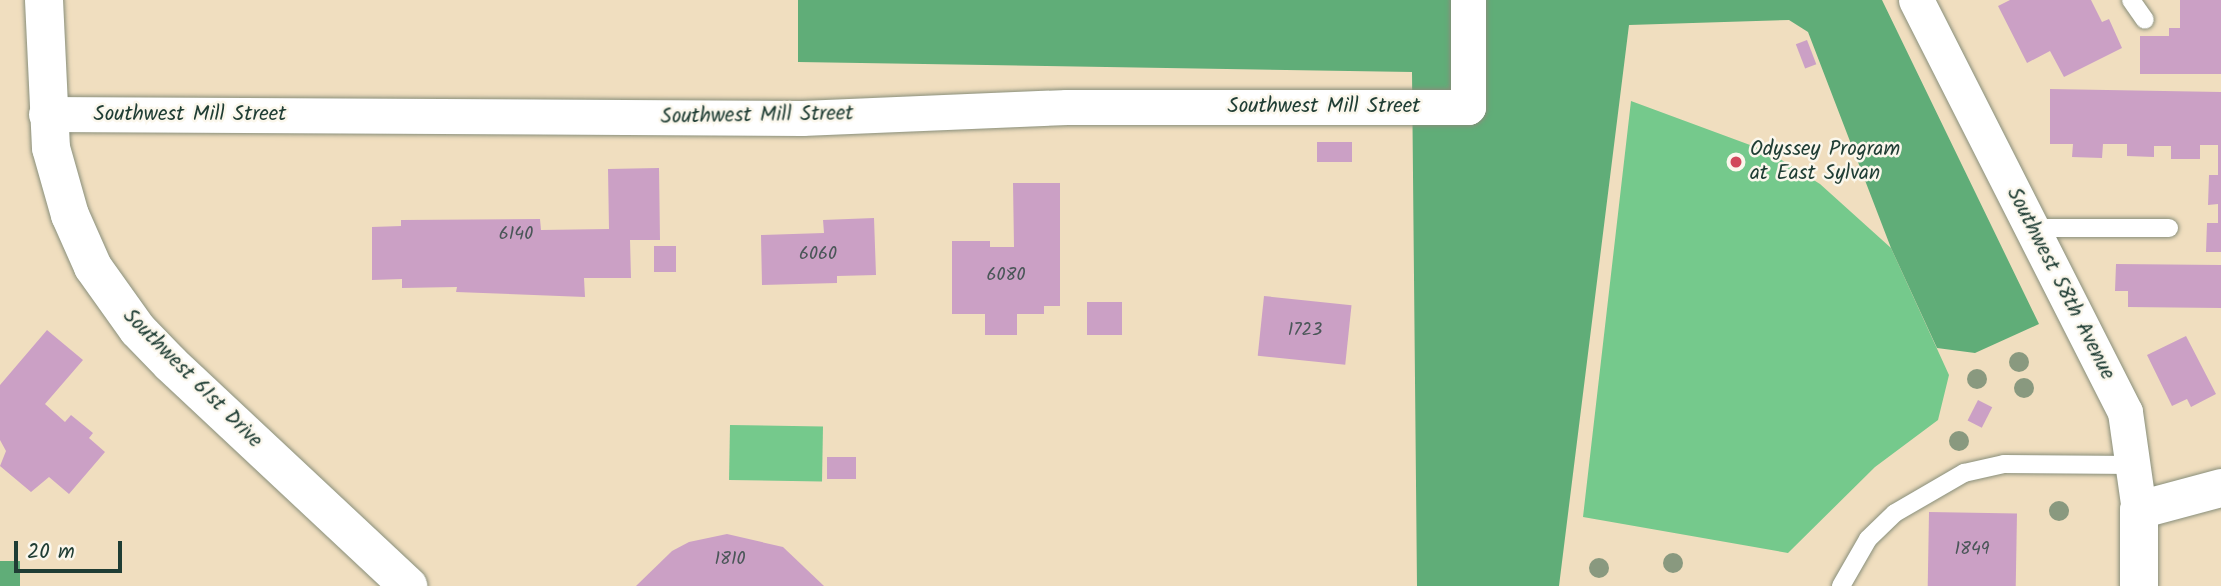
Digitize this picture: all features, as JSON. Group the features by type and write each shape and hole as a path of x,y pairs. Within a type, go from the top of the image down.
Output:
{"street":[{"name":"Southwest 61st Drive","path":"44,0 46,114 70,215 93,267 115,300 171,364 408,586"},
{"name":"Southwest Mill Street","path":"46,114 802,118 1067,107 1468,107 1468,0"},
{"name":"Southwest 58th Avenue","path":"1926,3 2032,228 2125,412 2140,509 2139,586"},
{"path":"2140,509 2221,488"}],"lane":[{"path":"2131,0 2145,20"},
{"path":"2032,228 2169,228"},
{"path":"1842,586 1868,539 1895,513 1964,473 2004,464 2134,465"}],"green space":[{"path":"798,0 1882,0 2039,324 1975,353 1937,348 1891,248 1808,32 1789,20 1629,25 1559,586 1417,586 1412,72 798,62"},
{"path":"1631,101 1769,152 1820,184 1891,248 1949,375 1938,420 1875,467 1788,553 1583,517"},
{"path":"730,425 823,427 822,482 729,480"},
{"path":"0,561 20,561 20,586 0,586"}],"building":[{"path":"2010,0 2091,0 2102,22 2109,19 2122,48 2064,77 2050,51 2027,63 1998,6"},
{"path":"2180,0 2221,0 2221,74 2140,74 2140,36 2169,36 2169,28 2180,28"},
{"path":"1807,40 1816,64 1805,69 1796,44"},
{"path":"2050,89 2221,92 2221,252 2206,252 2207,223 2218,223 2218,204 2208,205 2209,175 2218,175 2218,145 2200,145 2200,159 2171,159 2171,146 2154,146 2154,157 2127,156 2127,144 2103,144 2102,158 2072,157 2073,144 2050,144"},
{"path":"1317,142 1352,142 1352,162 1317,162"},
{"path":"659,168 660,240 630,240 631,278 584,278 585,297 456,292 457,287 402,288 402,279 372,280 372,227 401,226 401,220 540,219 541,230 609,229 608,169"},
{"path":"1013,183 1060,183 1060,306 1044,306 1044,314 1017,314 1017,335 985,335 985,314 952,314 952,241 990,241 990,247 1014,247"},
{"path":"874,218 876,275 837,276 837,283 762,285 761,235 824,233 823,220"},
{"path":"654,246 676,246 676,272 654,272"},
{"path":"2116,264 2221,265 2221,308 2128,307 2128,291 2115,291"},
{"path":"1264,296 1352,305 1345,365 1258,356"},
{"path":"1087,302 1122,302 1122,335 1087,335"},
{"path":"47,330 83,360 45,404 65,422 71,415 93,433 89,438 105,452 69,494 49,477 31,492 0,466 6,451 0,440 0,385"},
{"path":"2186,336 2216,394 2191,407 2187,399 2172,406 2147,355"},
{"path":"1978,400 1992,407 1982,428 1968,420"},
{"path":"827,457 856,457 856,479 827,479"},
{"path":"1929,512 2017,514 2016,586 1928,586"},
{"path":"727,534 783,547 824,586 636,586 672,551 689,542"}],"place":[{"name":"Odyssey Program at East Sylvan","path":"1736,162"}]}
